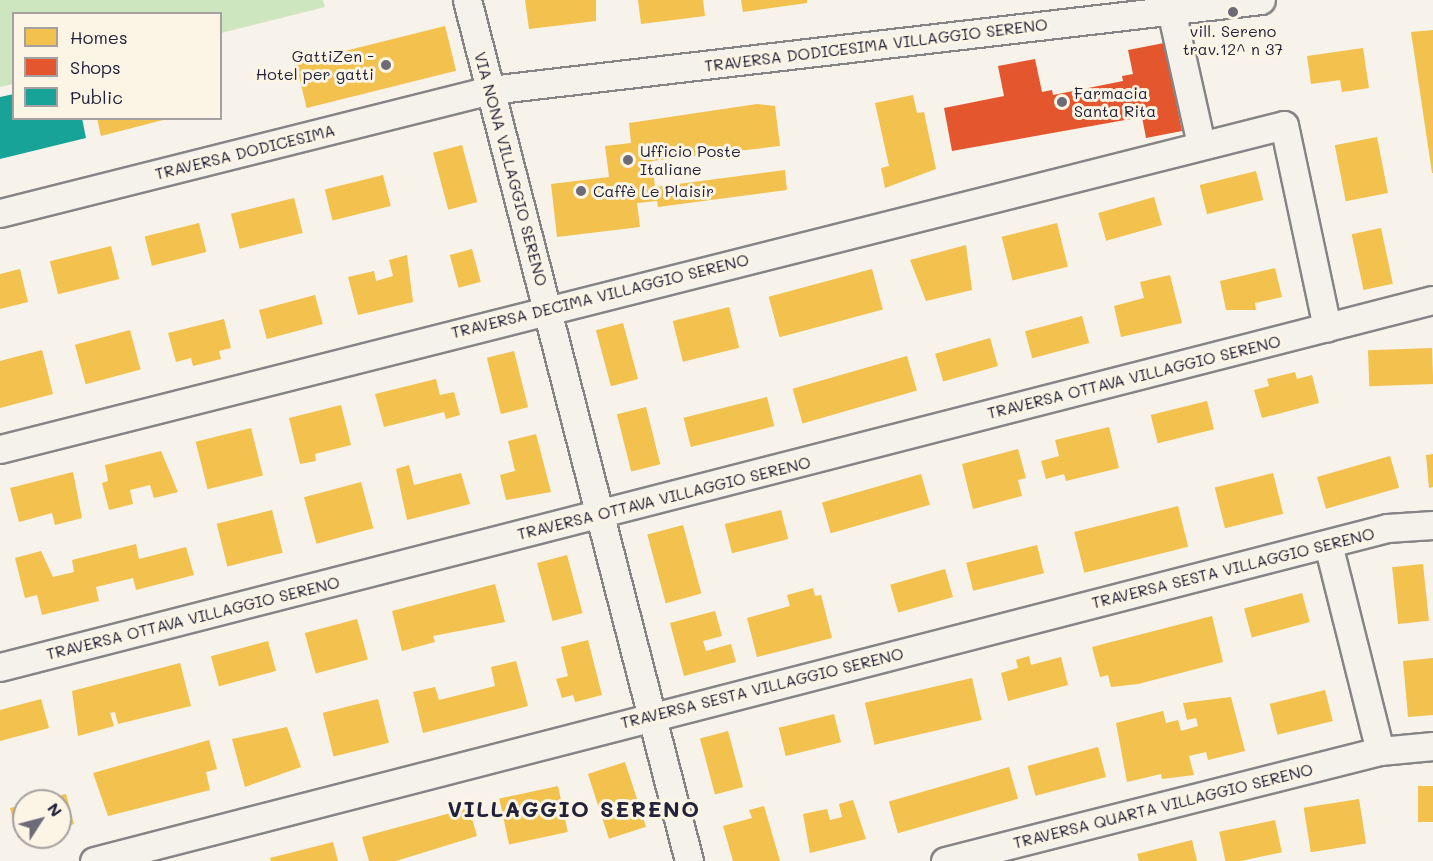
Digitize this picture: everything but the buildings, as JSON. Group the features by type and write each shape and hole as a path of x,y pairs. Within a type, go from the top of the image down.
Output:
{"street":[{"name":"VIA NONA VILLAGGIO SERENO","path":"467,0 602,514 689,861"},
{"name":"TRAVERSA DODICESIMA VILLAGGIO SERENO","path":"490,90 1261,0"},
{"path":"1171,10 1202,144"},
{"name":"TRAVERSA DODICESIMA","path":"0,213 490,90"},
{"name":"TRAVERSA DECIMA VILLAGGIO SERENO","path":"0,449 1284,125 1327,327"},
{"name":"TRAVERSA OTTAVA VILLAGGIO SERENO","path":"0,667 1433,300"},
{"name":"TRAVERSA SESTA VILLAGGIO SERENO","path":"93,861 1388,528 1433,525"},
{"path":"1328,544 1380,751"},
{"name":"TRAVERSA QUARTA VILLAGGIO SERENO","path":"945,861 1380,751 1433,746"}],"green space":[{"path":"0,0 323,0 325,7 222,33 222,12 12,12 12,84 0,87"}],"place":[{"name":"vill. Sereno trav.12^ n 37","path":"1233,12"},
{"name":"GattiZen - Hotel per gatti","path":"386,65"},
{"name":"Farmacia Santa Rita","path":"1062,102"},
{"name":"Ufficio Poste Italiane","path":"628,160"},
{"name":"Caffè Le Plaisir","path":"581,191"}],"district":[{"name":"VILLAGGIO SERENO","path":"574,809"}]}
